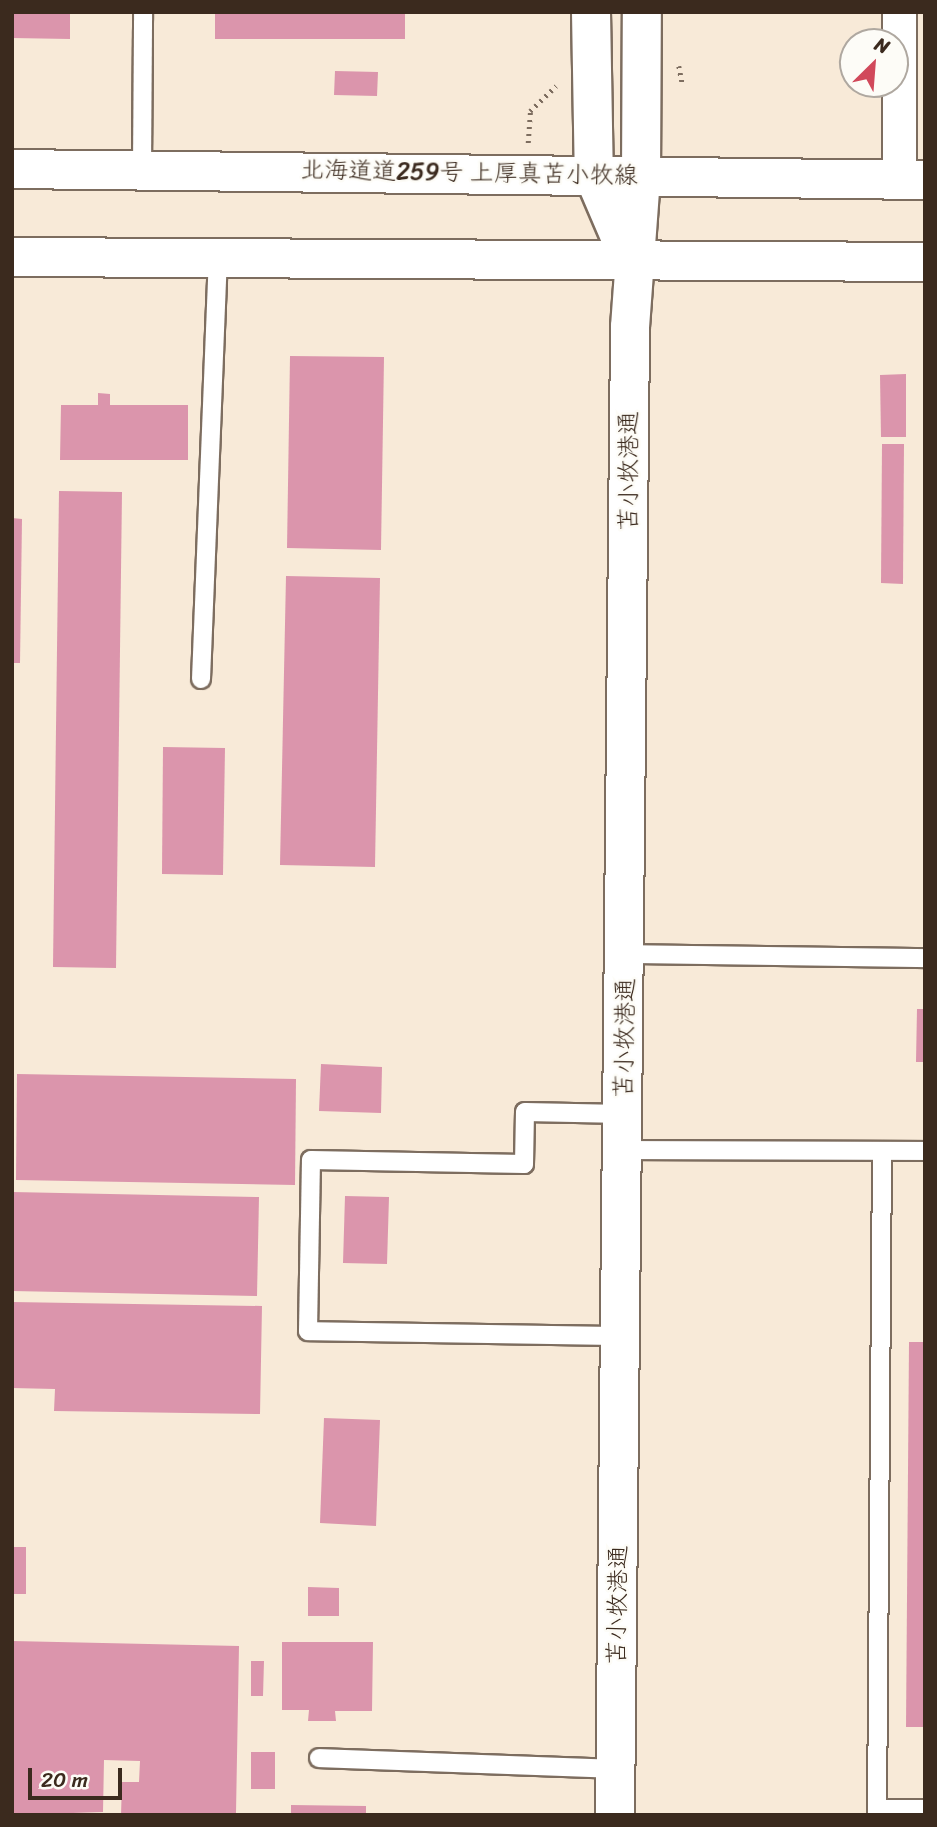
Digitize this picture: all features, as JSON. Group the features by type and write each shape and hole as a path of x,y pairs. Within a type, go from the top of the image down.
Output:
{"street":[{"name":"苫小牧港通","path":"591,12 594,176 631,262"},
{"name":"苫小牧港通","path":"615,1815 626,954 631,262 642,176 642,12"},
{"path":"899,12 912,179"},
{"name":"北海道道259号 上厚真苫小牧線","path":"12,169 912,179"},
{"path":"12,257 925,262"}],"lane":[{"path":"142,169 143,12"},
{"path":"201,679 218,259"},
{"path":"626,954 925,958"},
{"path":"621,1336 308,1331 311,1160 524,1164 525,1112 624,1132 882,1151 925,1151"},
{"path":"882,1151 877,1812 925,1809"},
{"path":"319,1758 616,1769"}],"path":[{"path":"527,174 530,111 559,83 559,72"}],"building":[{"path":"12,12 70,12 70,39 12,38"},
{"path":"215,12 405,12 405,39 215,39"},
{"path":"335,71 378,72 377,96 334,95"},
{"path":"290,356 384,357 381,550 287,548"},
{"path":"906,374 906,437 881,437 880,375"},
{"path":"98,393 110,394 110,405 188,405 188,460 60,460 61,405 98,405"},
{"path":"882,444 904,444 903,584 881,583"},
{"path":"59,491 122,492 116,968 53,967"},
{"path":"12,518 22,519 20,663 12,663"},
{"path":"286,576 380,578 375,867 280,865"},
{"path":"163,747 225,748 223,875 162,874"},
{"path":"917,1009 925,1009 925,1062 916,1062"},
{"path":"321,1064 382,1067 381,1113 319,1111"},
{"path":"17,1074 296,1079 295,1185 16,1180"},
{"path":"12,1192 259,1197 257,1296 12,1291"},
{"path":"345,1196 389,1197 387,1264 343,1263"},
{"path":"12,1302 262,1306 260,1414 54,1411 55,1389 12,1388"},
{"path":"909,1342 925,1342 925,1727 906,1727"},
{"path":"324,1418 380,1420 376,1526 320,1523"},
{"path":"12,1547 26,1547 26,1594 12,1594"},
{"path":"308,1587 339,1588 339,1616 308,1616"},
{"path":"12,1641 239,1646 236,1813 121,1815 122,1782 139,1782 140,1761 104,1760 103,1812 12,1815"},
{"path":"282,1642 373,1642 372,1711 335,1711 336,1721 308,1721 309,1710 282,1710"},
{"path":"251,1661 264,1661 263,1696 251,1696"},
{"path":"251,1752 275,1752 275,1789 251,1789"},
{"path":"291,1805 366,1806 366,1815 291,1815"}]}
